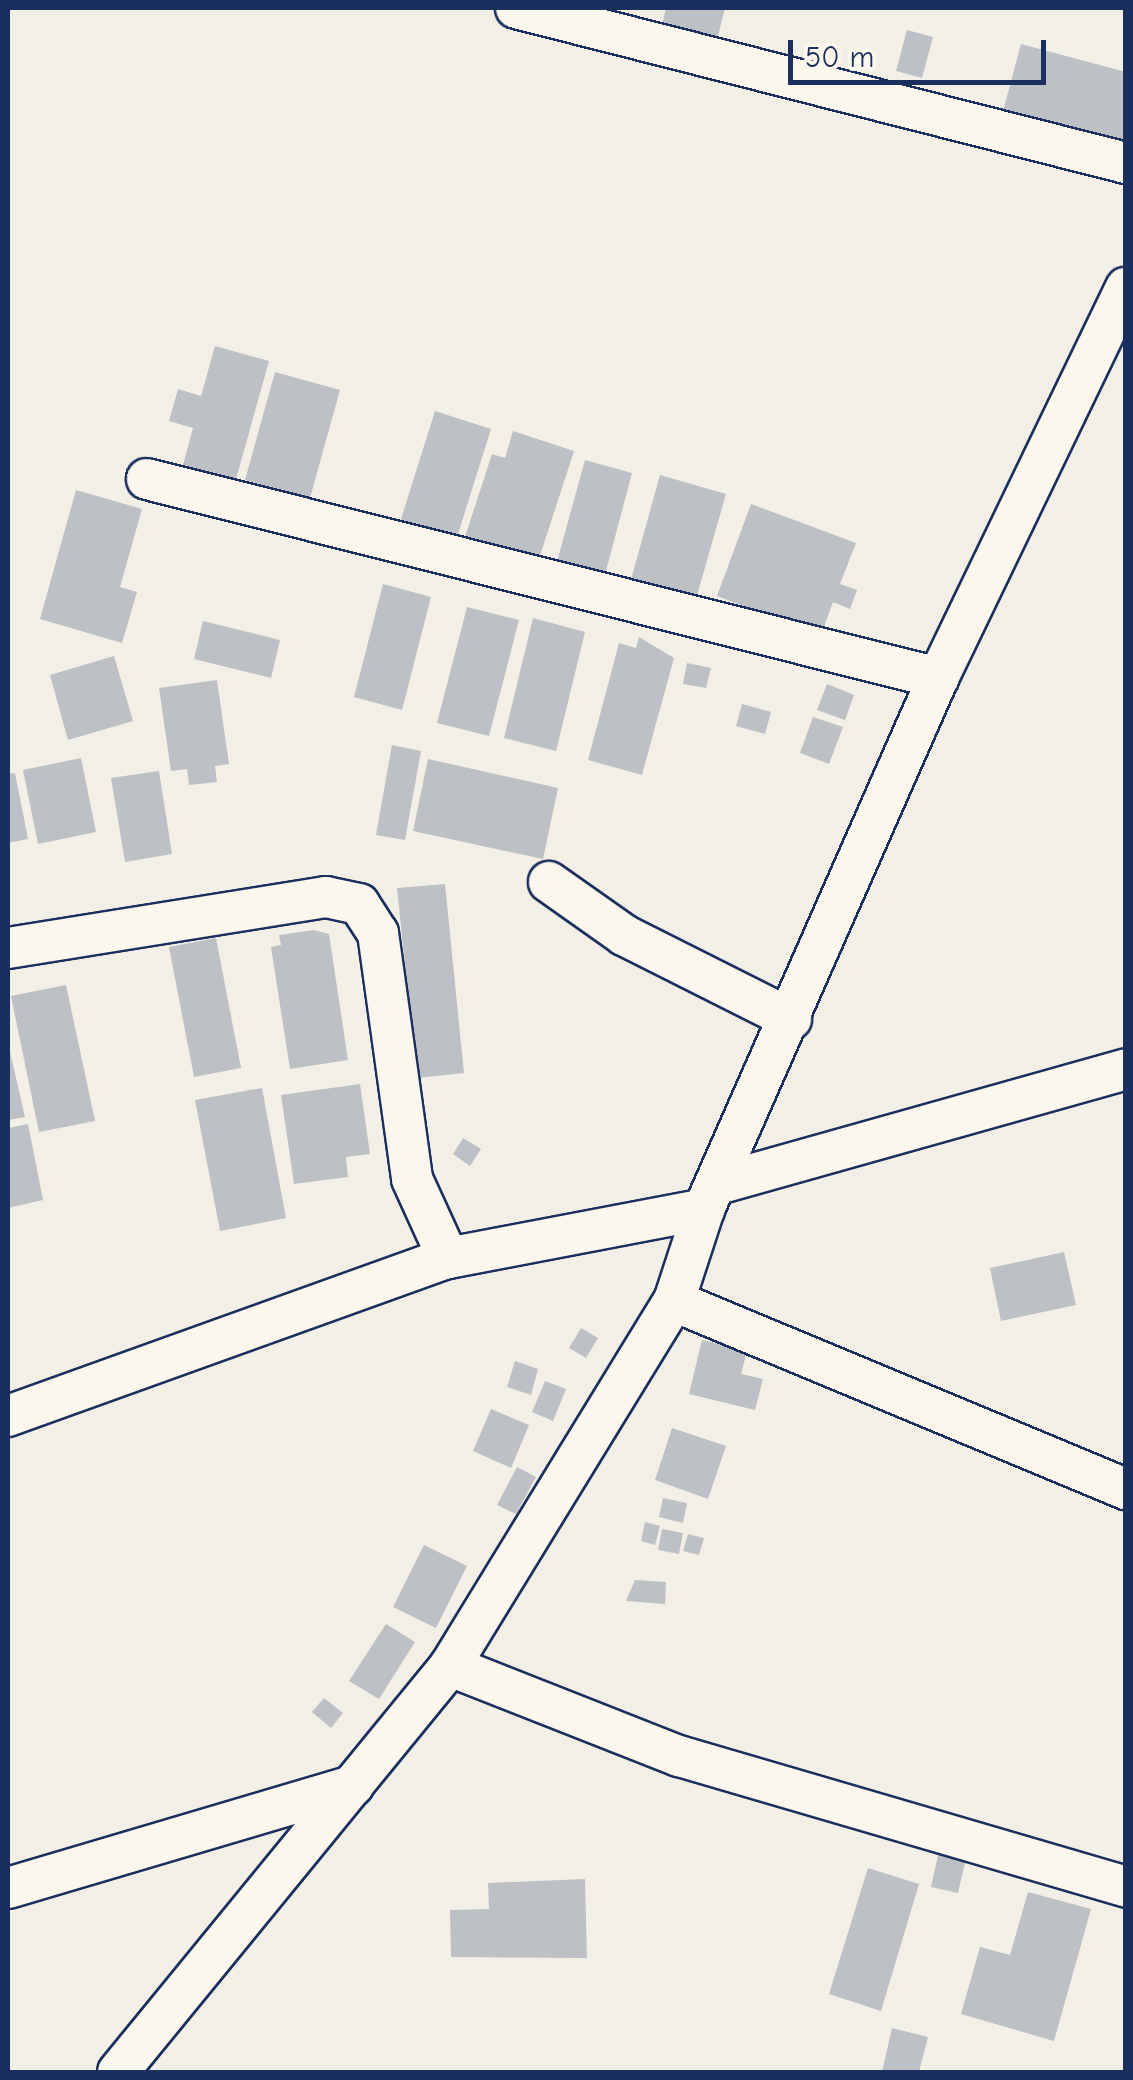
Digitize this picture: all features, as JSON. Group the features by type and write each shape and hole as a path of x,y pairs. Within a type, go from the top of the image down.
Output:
{"street":[{"path":"516,8 1126,163"},
{"path":"118,2072 450,1666 674,1301 712,1196 938,678 1123,299"},
{"path":"147,479 938,678"},
{"path":"548,882 624,935 791,1019"},
{"path":"8,948 326,897 358,904 378,933 412,1179 448,1258"},
{"path":"8,1416 448,1258 712,1196 1126,1069"},
{"path":"674,1301 1126,1488"},
{"path":"450,1666 679,1756 1126,1887"},
{"path":"8,1888 352,1786"}],"building":[{"path":"666,8 725,8 717,40 662,26"},
{"path":"907,30 933,37 922,78 896,71"},
{"path":"1021,44 1126,72 1124,144 1003,111"},
{"path":"215,346 269,361 233,490 180,476 193,428 169,421 178,389 201,396"},
{"path":"275,372 340,390 310,498 245,480"},
{"path":"435,411 491,429 453,550 397,532"},
{"path":"513,431 574,451 535,571 465,537 492,454 505,458"},
{"path":"585,460 632,473 601,590 553,576"},
{"path":"660,475 726,494 692,613 627,594"},
{"path":"76,490 142,509 120,587 137,592 122,643 40,619"},
{"path":"751,504 856,543 840,584 857,590 850,609 833,602 821,635 717,596"},
{"path":"383,584 431,597 402,710 354,697"},
{"path":"467,607 519,620 489,736 437,723"},
{"path":"533,618 585,632 556,751 504,738"},
{"path":"203,621 280,640 271,678 194,659"},
{"path":"639,637 674,658 642,775 588,760 619,643 636,648"},
{"path":"114,656 133,721 68,740 50,675"},
{"path":"687,663 711,668 706,688 683,684"},
{"path":"217,680 229,764 215,766 217,782 189,785 187,769 171,771 159,688"},
{"path":"827,684 854,695 845,720 817,710"},
{"path":"742,704 771,712 765,734 736,726"},
{"path":"813,717 843,727 829,764 800,753"},
{"path":"392,745 421,751 405,840 376,835"},
{"path":"81,758 96,832 38,844 23,770"},
{"path":"428,759 558,788 543,859 413,831"},
{"path":"159,771 172,854 125,862 111,778"},
{"path":"15,773 28,839 8,843 8,774"},
{"path":"445,884 464,1073 417,1078 397,888"},
{"path":"314,930 329,934 348,1060 290,1069 271,947 281,945 279,935"},
{"path":"216,938 241,1068 194,1077 169,947"},
{"path":"66,985 95,1121 39,1132 11,996"},
{"path":"8,1043 25,1117 8,1120"},
{"path":"360,1084 370,1154 346,1157 348,1177 294,1184 281,1095"},
{"path":"262,1088 286,1218 220,1231 195,1100"},
{"path":"28,1124 43,1200 8,1208 8,1128"},
{"path":"463,1138 481,1149 470,1166 453,1154"},
{"path":"1064,1252 1076,1305 1001,1321 990,1268"},
{"path":"581,1328 598,1338 586,1358 569,1348"},
{"path":"702,1340 747,1351 741,1374 763,1379 755,1410 689,1394"},
{"path":"515,1361 538,1369 531,1395 507,1387"},
{"path":"545,1381 566,1389 553,1421 532,1412"},
{"path":"491,1409 529,1425 511,1468 473,1451"},
{"path":"672,1428 726,1446 708,1499 655,1480"},
{"path":"517,1467 536,1477 516,1514 497,1505"},
{"path":"663,1498 687,1503 683,1523 659,1517"},
{"path":"645,1522 660,1526 655,1545 641,1541"},
{"path":"662,1529 683,1533 679,1554 658,1550"},
{"path":"688,1534 704,1538 699,1555 683,1551"},
{"path":"424,1545 467,1566 436,1628 393,1607"},
{"path":"635,1580 666,1582 665,1604 626,1601"},
{"path":"386,1624 415,1642 379,1699 349,1681"},
{"path":"324,1698 343,1713 331,1728 312,1712"},
{"path":"939,1851 966,1858 958,1893 931,1887"},
{"path":"868,1868 919,1884 881,2011 829,1994"},
{"path":"585,1879 587,1958 451,1957 450,1910 489,1909 488,1883"},
{"path":"1028,1892 1091,1909 1054,2041 961,2014 980,1947 1010,1955"},
{"path":"892,2028 928,2037 919,2072 882,2072"}]}
